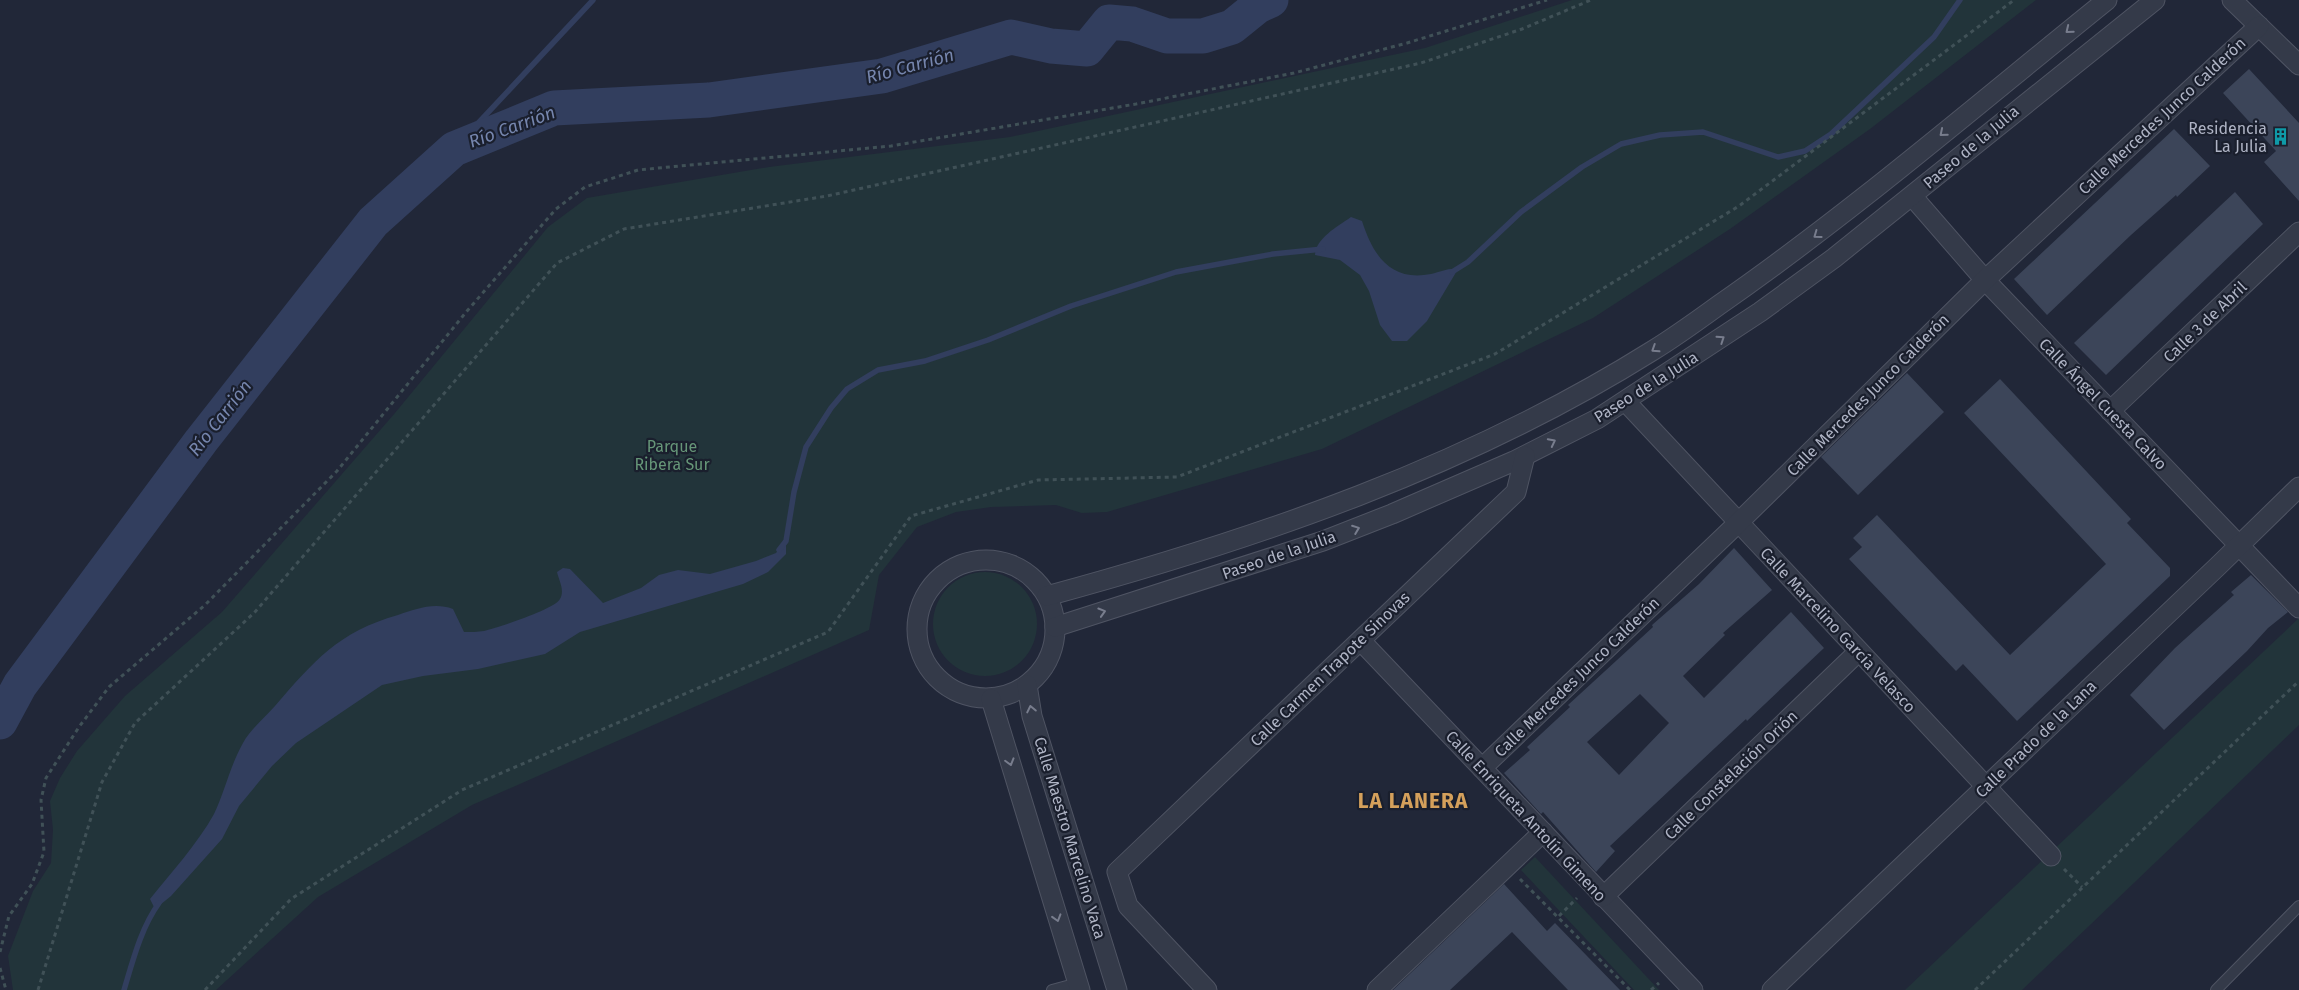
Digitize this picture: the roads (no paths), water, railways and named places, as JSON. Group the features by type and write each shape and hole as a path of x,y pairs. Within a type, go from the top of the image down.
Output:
{"street":[{"name":"Paseo de la Julia","path":"1047,596 1209,549 1354,497 1445,461 1581,394 1654,350 1832,223 2108,0"},
{"name":"Paseo de la Julia","path":"1055,627 1323,541 1392,514 1525,456 1597,419 1626,402 1760,312 1912,196 1954,159 2155,0"},
{"path":"2232,0 2299,65"},
{"name":"Calle Mercedes Junco Calderón","path":"1482,768 1738,523 1985,280 2259,26"},
{"name":"Calle Ángel Cuesta Calvo","path":"1912,196 1985,280 2299,608"},
{"name":"Calle 3 de Abril","path":"2110,411 2299,232"},
{"name":"Calle Marcelino García Velasco","path":"1626,402 1984,787 2051,856"},
{"name":"Calle Carmen Trapote Sinovas","path":"1207,990 1128,906 1117,872 1516,492 1525,456"},
{"name":"Calle Prado de la Lana","path":"1772,990 2299,487"},
{"path":"1001,561 1023,570 1039,584 1047,596 1054,616 1055,627 1052,651 1039,674 1027,685 1008,695 991,699 978,699 959,693 941,683 928,668 920,651 916,632 919,610 929,589 946,572 968,562 1001,561"},
{"name":"Calle Enriqueta Antolín Gimeno","path":"1361,641 1693,990"},
{"name":"Calle Constelación Orión","path":"1603,897 1858,652"},
{"name":"Calle Maestro Marcelino Vaca","path":"1027,685 1032,716 1117,990"},
{"path":"991,699 1079,986"},
{"path":"1378,990 1544,832"}],"lane":[{"path":"2216,990 2299,906"},
{"path":"1052,990 1079,986"}],"water":[{"path":"1351,217 1362,221 1378,255 1394,270 1404,274 1417,275 1458,269 1427,321 1407,341 1392,341 1380,325 1369,291 1360,275 1340,260 1315,255 1316,249 1323,238"},
{"path":"786,541 786,554 768,572 743,584 580,632 545,654 478,669 423,676 382,685 296,743 272,766 239,806 222,839 171,896 155,909 150,899 208,825 218,805 238,752 246,738 302,675 343,639 377,622 432,606 453,609 464,632 484,631 525,618 556,603 560,599 562,592 557,572 563,568 570,569 603,603 641,588 659,575 678,570 710,574 756,561 776,553"}],"waterway":[{"path":"454,149 593,0"},
{"name":"Río Carrión","path":"0,722 20,685 201,441 373,222 454,149 554,108 709,100 882,76 1011,37 1051,46 1087,49 1109,22 1132,24 1167,36 1203,36 1232,27 1258,6 1271,0"},
{"path":"1452,272 1468,262 1521,212 1582,167 1621,144 1660,135 1703,132 1778,157 1805,151 1831,134 1934,37 1960,0"},
{"path":"779,550 786,541 794,492 806,447 831,408 847,389 878,370 925,361 988,340 1071,306 1176,272 1273,254 1323,249"},
{"path":"124,990 142,934 159,903"}],"place":[{"name":"Residencia La Julia","path":"2281,137"}],"district":[{"name":"LA LANERA","path":"1413,801"}],"park label":[{"name":"Parque Ribera Sur","path":"672,455"}]}
